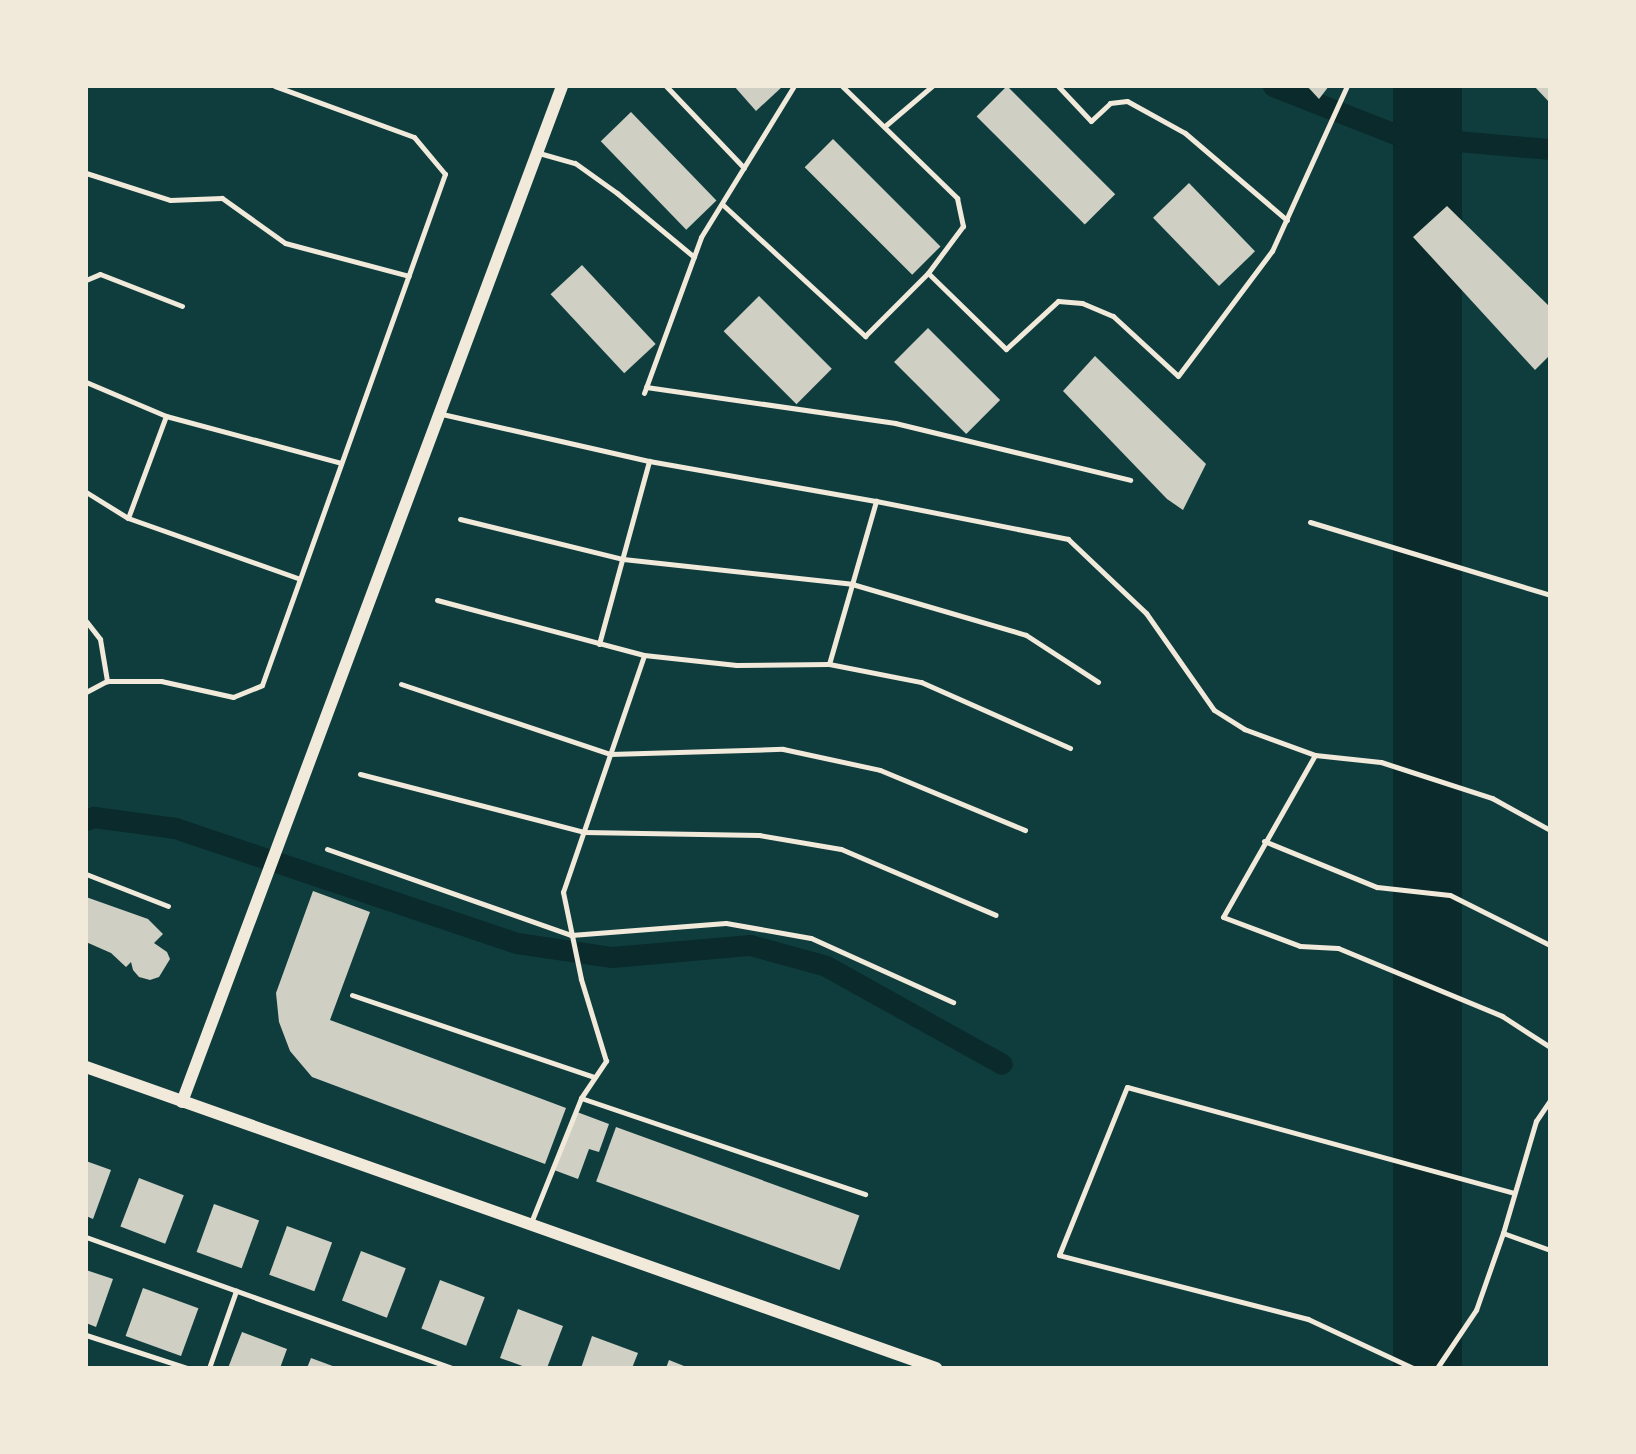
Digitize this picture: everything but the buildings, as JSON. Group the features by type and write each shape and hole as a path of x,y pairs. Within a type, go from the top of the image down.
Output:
{"street":[{"path":"182,1101 562,86"},
{"path":"86,1067 935,1368"}],"lane":[{"path":"86,692 107,681 161,681 233,697 262,685 445,174 414,137 275,86"},
{"path":"666,86 744,168"},
{"path":"794,86 701,237 645,390 895,423 1130,480"},
{"path":"722,204 865,336 928,273 962,226 957,198 842,86"},
{"path":"885,126 932,86"},
{"path":"1058,86 1091,121 1110,103 1126,101 1185,133 1287,220"},
{"path":"928,273 1006,349 1058,301 1082,303 1114,316 1178,376 1272,251 1346,88"},
{"path":"537,153 575,163 617,193 694,257"},
{"path":"86,173 170,200 222,198 285,243 409,276"},
{"path":"86,280 100,274 182,306"},
{"path":"86,382 166,416 341,463"},
{"path":"440,413 649,461 876,501 1068,539 1146,613 1214,710 1244,729 1315,755 1381,762 1492,798 1550,830"},
{"path":"128,518 166,416"},
{"path":"599,644 649,461"},
{"path":"86,492 128,518 300,579"},
{"path":"829,664 876,501"},
{"path":"460,519 623,559 852,584 1026,635 1098,682"},
{"path":"1310,522 1550,595"},
{"path":"437,600 644,656 736,665 829,664 921,682 1070,748"},
{"path":"86,621 100,639 107,681"},
{"path":"530,1224 581,1098 606,1061 581,979 563,892 644,656"},
{"path":"401,684 610,754 783,749 880,769 1026,830"},
{"path":"1315,755 1223,917 1300,946 1338,948 1502,1016 1550,1047"},
{"path":"360,774 583,832 759,835 841,849 996,915"},
{"path":"1264,841 1377,887 1450,895 1550,945"},
{"path":"327,849 572,935 726,923 811,938 953,1002"},
{"path":"86,874 168,906"},
{"path":"352,995 594,1077"},
{"path":"1413,1368 1308,1319 1059,1255 1127,1087 1514,1193"},
{"path":"581,1098 865,1194"},
{"path":"1437,1368 1476,1310 1503,1233 1536,1121 1550,1100"},
{"path":"1503,1233 1550,1250"},
{"path":"86,1237 452,1368"},
{"path":"209,1368 236,1291"},
{"path":"86,1335 187,1368"}],"water":[{"path":"1393,86 1462,86 1462,1368 1393,1368"}],"waterway":[{"path":"1273,86 1400,136 1550,149"},
{"path":"86,820 94,817 175,828 517,943 612,957 750,945 826,966 1002,1064"}]}
